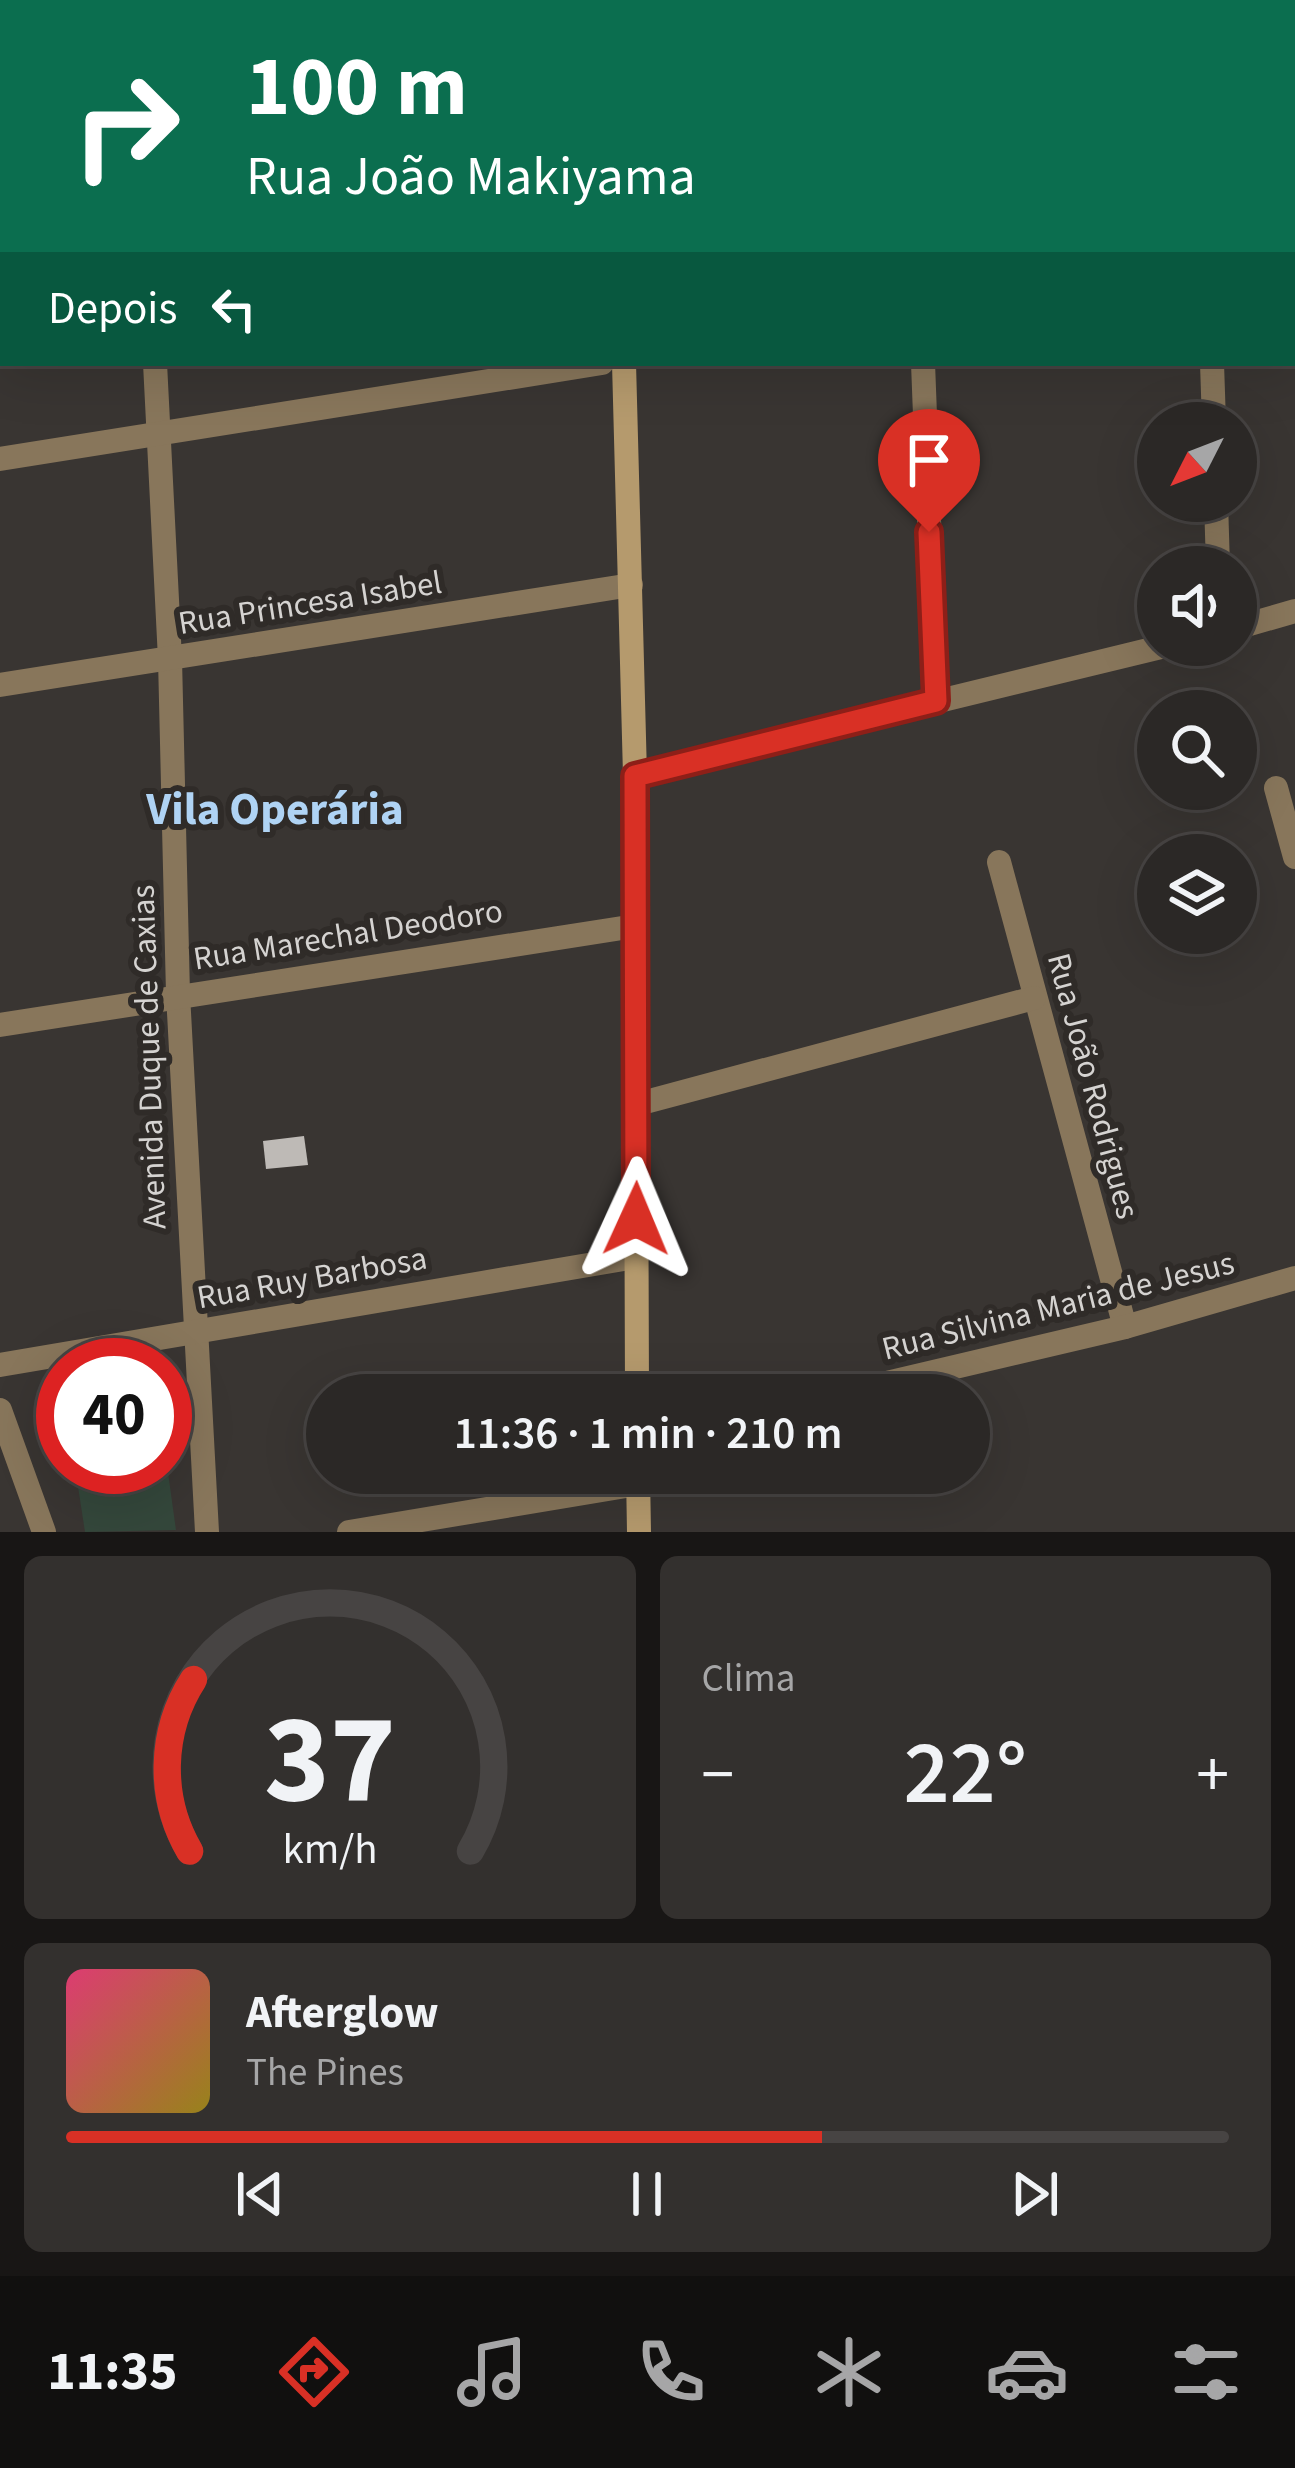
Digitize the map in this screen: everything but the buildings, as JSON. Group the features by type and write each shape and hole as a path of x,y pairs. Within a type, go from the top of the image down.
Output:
{"street":[{"name":"Avenida Duque de Caxias","path":"155,366 170,658 178,994 207,1532"},
{"path":"0,459 584,366"},
{"path":"624,366 635,776 637,1374"},
{"path":"923,366 936,701"},
{"path":"1212,366 1213,402"},
{"name":"Rua Princesa Isabel","path":"0,685 631,585"},
{"path":"1257,622 1295,611"},
{"path":"635,776 1137,652"},
{"path":"1276,788 1295,857"},
{"name":"Rua João Rodrigues","path":"999,862 1125,1327"},
{"name":"Rua Marechal Deodoro","path":"0,1025 634,926"},
{"path":"638,1104 1034,998"},
{"name":"Rua Ruy Barbosa","path":"0,1365 635,1257"},
{"name":"Rua Silvina Maria de Jesus","path":"925,1374 1125,1327 1295,1279"},
{"path":"0,1410 44,1532"},
{"path":"349,1532 556,1494"},
{"path":"638,1494 638,1532"}],"green space":[{"path":"79,1494 171,1494 176,1530 85,1532"}],"district":[{"name":"Vila Operária","path":"275,810"}],"route":[{"path":"636,1219 635,776 936,701 929,532"}]}
